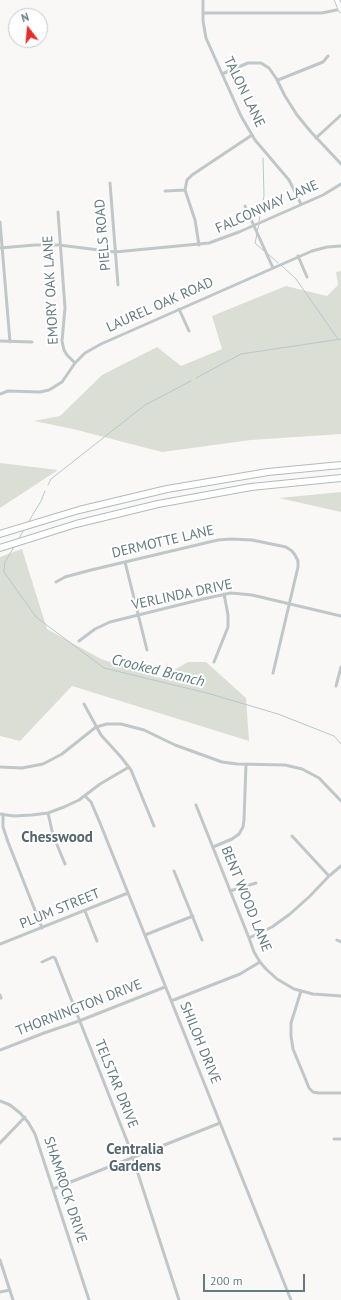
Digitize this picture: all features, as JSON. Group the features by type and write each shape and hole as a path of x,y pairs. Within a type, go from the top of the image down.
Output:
{"highway":[{"path":"0,534 79,510 167,489 268,472 341,465"},
{"path":"0,548 76,524 158,504 251,487 341,478"}],"main road":[{"path":"337,0 341,9"}],"street":[{"name":"TALON LANE","path":"203,0 206,38 241,116 252,135 283,172 294,188 301,204"},
{"path":"203,13 322,12 341,9"},
{"path":"278,80 324,62 328,56"},
{"path":"222,74 243,64 259,63 269,68 278,80 290,105 304,125 341,164"},
{"path":"316,138 341,115"},
{"path":"199,245 194,220 185,190 187,180 192,175 252,135"},
{"name":"PIELS ROAD","path":"110,183 118,285"},
{"name":"FALCONWAY LANE","path":"1,248 35,245 60,245 116,252 199,245 219,240 254,226 323,195 341,184"},
{"path":"165,192 185,190"},
{"path":"245,206 273,268"},
{"name":"EMORY OAK LANE","path":"58,212 66,313 62,341 64,350 75,364"},
{"path":"0,222 10,342"},
{"name":"LAUREL OAK ROAD","path":"0,394 10,391 40,392 49,390 62,382 75,364 91,349 298,256 319,248 341,246"},
{"path":"298,256 307,277"},
{"path":"179,309 189,331"},
{"path":"0,342 32,342"},
{"name":"DERMOTTE LANE","path":"56,582 65,577 186,546 218,540 252,540 286,547 295,555 298,565 273,673"},
{"path":"125,562 147,650"},
{"name":"VERLINDA DRIVE","path":"79,641 102,625 232,593 246,594 341,616"},
{"path":"214,662 228,627 228,615 224,594"},
{"path":"336,686 341,667"},
{"path":"84,704 96,727 129,767 154,826"},
{"path":"0,767 28,768 47,762 62,754 96,727 113,723 130,725 152,733 175,745 213,759 230,763 285,765 302,769 319,778 341,801"},
{"path":"213,847 236,837 243,827 246,764"},
{"path":"42,928 8,842 3,827 2,814 23,816 48,812 72,804 100,784 129,767"},
{"name":"SHILOH DRIVE","path":"85,796 92,804 291,1300"},
{"name":"BENT WOOD LANE","path":"196,805 260,962 277,979 301,991 320,995 341,996"},
{"path":"48,812 53,834 65,864"},
{"path":"292,836 329,876"},
{"path":"249,938 272,927 290,914 306,901 329,876 341,866"},
{"path":"174,871 202,940"},
{"path":"230,891 256,882"},
{"name":"PLUM STREET","path":"0,944 128,893"},
{"path":"85,911 97,941"},
{"path":"145,935 193,916"},
{"name":"TELSTAR DRIVE","path":"42,962 55,958 132,1157 179,1300"},
{"path":"171,1001 240,974 260,962"},
{"name":"THORNINGTON DRIVE","path":"0,1050 165,987"},
{"path":"301,991 291,1023 293,1049 309,1088 313,1092 341,1093"},
{"name":"SHAMROCK DRIVE","path":"0,1101 15,1108 28,1122 35,1134 89,1300"},
{"path":"0,1143 24,1117"},
{"path":"53,1189 220,1122"},
{"path":"334,1139 341,1139"},
{"path":"0,1260 13,1300"},
{"path":"0,1292 10,1290"}],"shaded area":[{"path":"341,271 341,434 251,440 162,452 73,429 34,421 60,416 102,375 157,347 181,366 222,349 212,316 286,286 327,296 338,285 336,272"},
{"path":"0,463 58,470 0,508"},
{"path":"341,492 341,512 279,498"},
{"path":"22,549 47,629 101,659 160,678 188,662 206,662 246,698 249,741 72,686 20,741 0,736 0,557"}],"waterway":[{"path":"259,221 264,196 263,158"},
{"path":"257,231 259,225"},
{"path":"257,234 255,243 264,251"},
{"path":"268,254 278,263"},
{"path":"282,266 296,279 338,339"},
{"path":"196,378 241,354 341,339"},
{"path":"48,485 51,479 145,405 191,381"},
{"path":"29,521 45,491"},
{"path":"19,538 24,530"},
{"name":"Crooked Branch","path":"14,547 5,562 4,572 36,617 104,668 207,693 278,714 334,736 341,744"}],"district":[{"name":"Chesswood","path":"57,838"},
{"name":"Centralia Gardens","path":"135,1158"}]}
